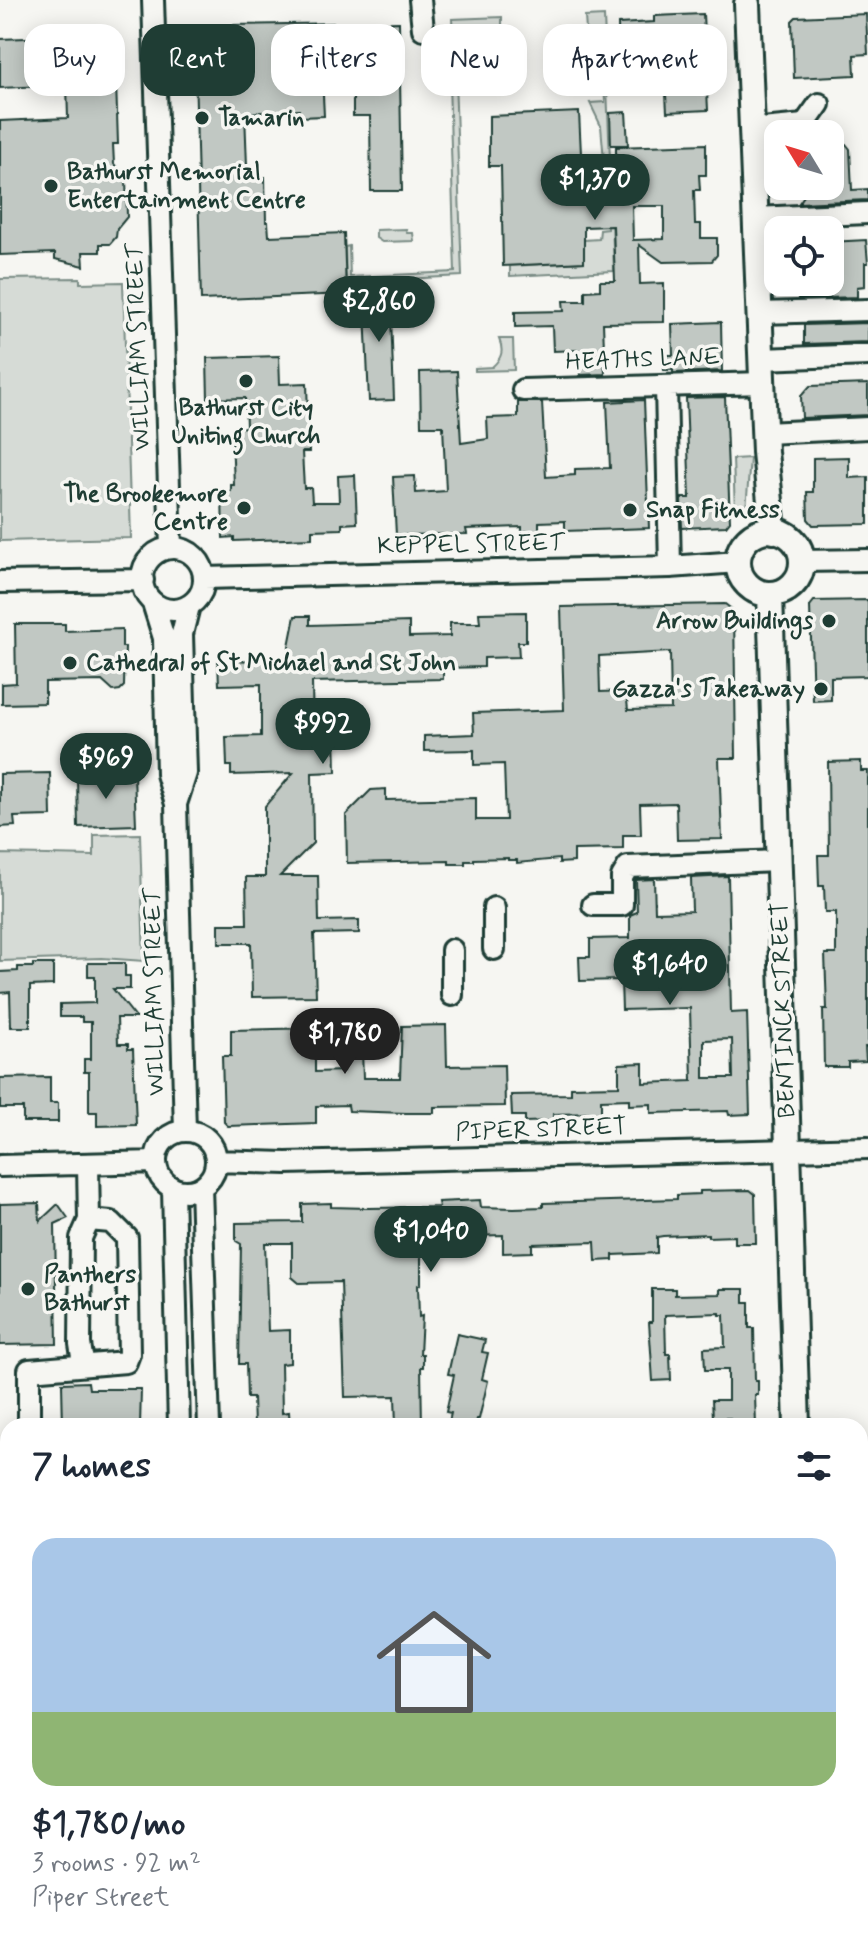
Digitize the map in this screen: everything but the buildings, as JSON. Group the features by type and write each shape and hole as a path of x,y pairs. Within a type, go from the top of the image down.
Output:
{"main road":[{"path":"745,1 765,433 773,531"},
{"path":"773,531 782,533 796,544 802,561 796,580 780,592 760,593 744,581 738,562 745,543 753,536 773,531"},
{"name":"BENTINCK STREET","path":"770,594 797,1418"}],"street":[{"name":"WILLIAM STREET","path":"153,0 171,548"},
{"path":"420,0 422,24"},
{"path":"752,130 804,125 819,104"},
{"path":"755,218 868,213"},
{"path":"760,313 868,310"},
{"name":"HEATHS LANE","path":"523,390 666,386 868,355"},
{"path":"666,386 670,567"},
{"path":"765,433 868,428"},
{"path":"0,582 143,580 146,565 152,557 171,548 194,556 203,570 204,578"},
{"path":"802,561 868,560"},
{"name":"KEPPEL STREET","path":"204,578 670,567 738,562"},
{"name":"WILLIAM STREET","path":"176,804 186,773 182,634 189,606 201,594 204,578"},
{"name":"WILLIAM STREET","path":"143,580 164,638 167,774 176,804 185,1131"},
{"path":"153,603 173,610 189,606"},
{"path":"603,905 618,868 628,858 779,855"},
{"path":"494,908 494,949"},
{"path":"452,950 452,995"},
{"path":"185,1131 194,1132 210,1143 216,1161 209,1181 187,1191 173,1189 161,1178 156,1162 156,1154 164,1141 177,1132 185,1131"},
{"name":"PIPER STREET","path":"216,1161 286,1163 868,1148"},
{"path":"0,1166 156,1162"},
{"path":"83,1363 80,1344 81,1238 89,1220 88,1165"},
{"path":"201,1187 209,1418"},
{"path":"173,1189 179,1418"},
{"path":"29,1418 29,1370 83,1363 115,1365 126,1362 129,1354 127,1238 111,1222 89,1220"}],"shaded area":[{"path":"604,16 604,24 586,24 585,17"},
{"path":"502,17 502,24 452,24 452,19"},
{"path":"449,96 456,96 462,276 346,282 345,247 349,246 350,277 455,272"},
{"path":"605,96 607,96 610,159 604,160 601,126 590,103 605,102"},
{"path":"606,172 610,172 614,271 510,276 510,266 584,262 584,240 599,239 600,230 608,229"},
{"path":"406,229 407,233 413,233 414,241 382,242 376,238 376,230"},
{"path":"80,278 80,283 123,282 131,538 0,541 0,279"},
{"path":"499,339 513,339 514,370 475,371 475,368 492,367 498,361 502,351"},
{"path":"750,458 746,510 735,511 733,459"},
{"path":"140,834 144,961 102,958 0,961 0,854 94,856 94,835"}],"place":[{"name":"Tamarin","path":"202,118"},
{"name":"Bathurst Memorial Entertainment Centre","path":"51,186"},
{"name":"Bathurst City Uniting Church","path":"246,381"},
{"name":"The Brookemore Centre","path":"244,508"},
{"name":"Snap Fitness","path":"630,510"},
{"name":"Arrow Buildings","path":"829,621"},
{"name":"Cathedral of St Michael and St John","path":"70,663"},
{"name":"Gazza's Takeaway","path":"821,689"},
{"name":"Panthers Bathurst","path":"28,1289"}]}
